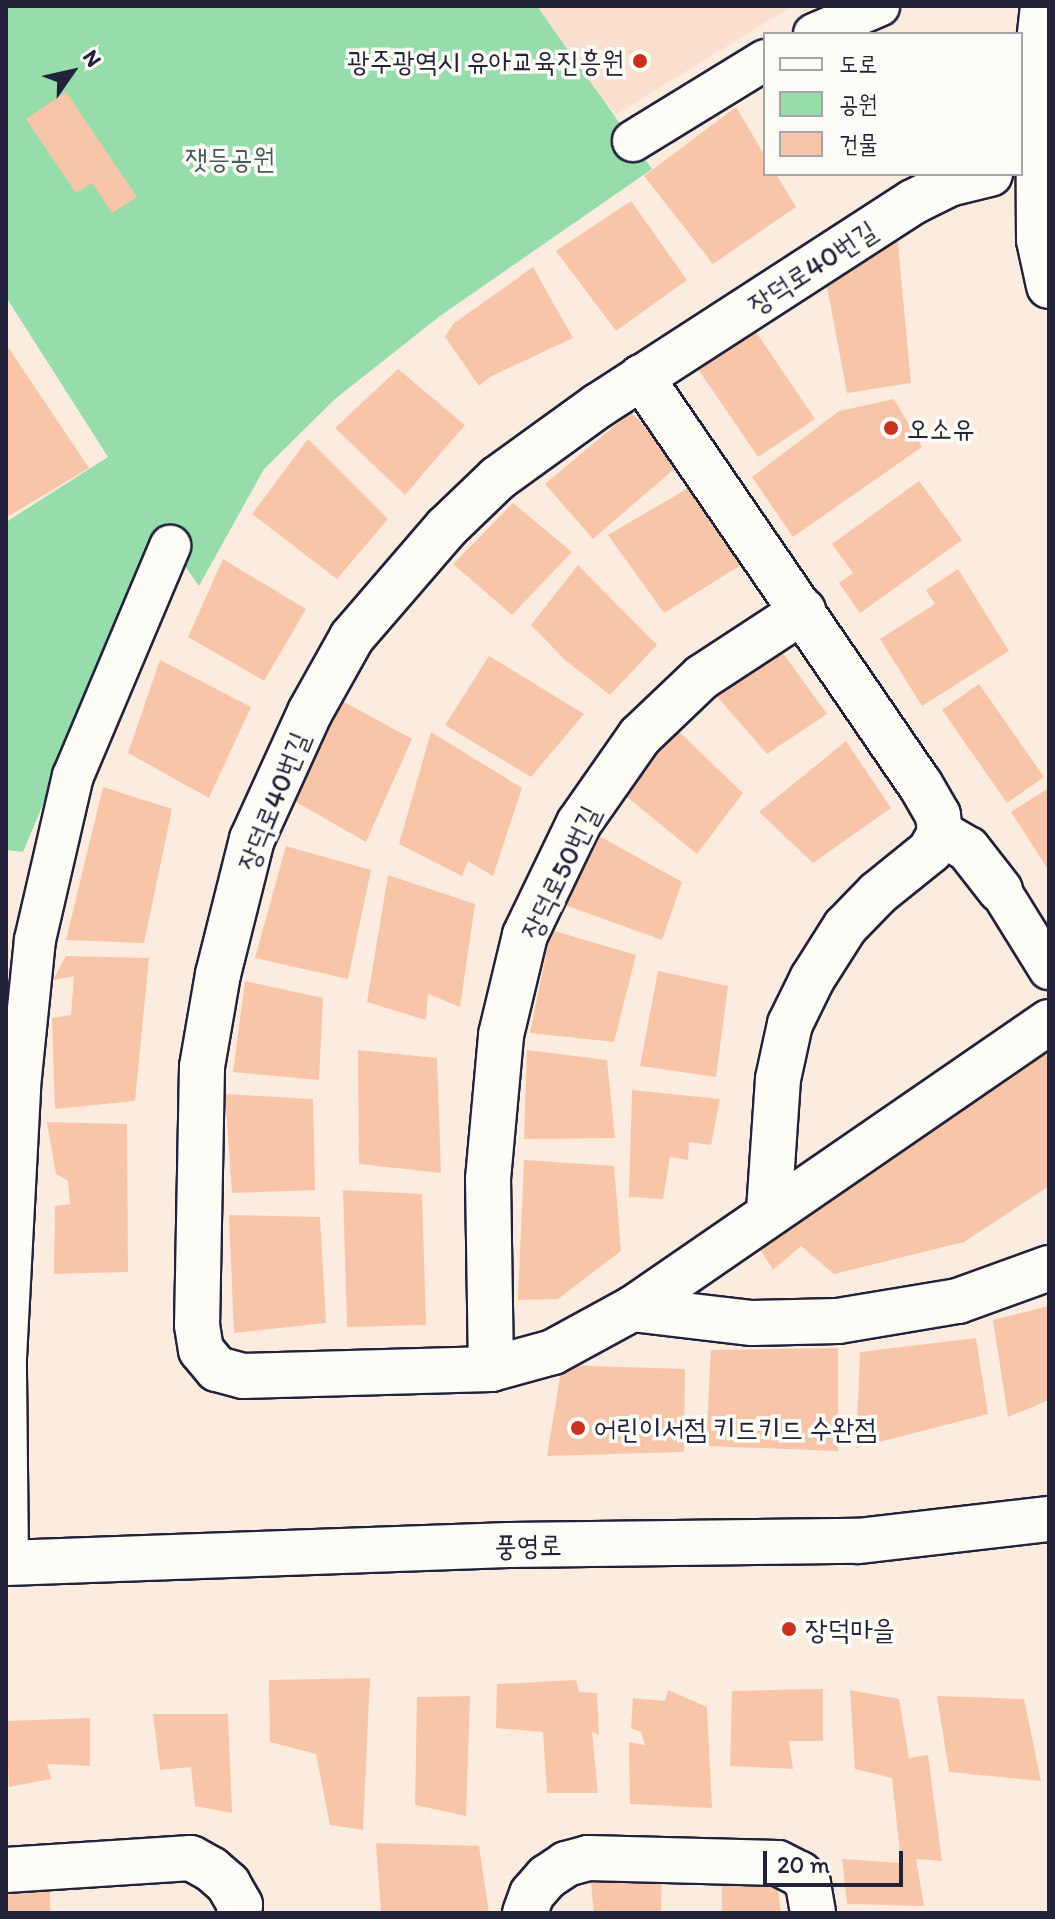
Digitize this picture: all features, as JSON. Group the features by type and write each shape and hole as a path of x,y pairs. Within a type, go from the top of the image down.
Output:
{"street":[{"path":"819,32 879,6"},
{"path":"1043,6 1038,51 1037,162 1039,240 1049,286"},
{"path":"633,141 763,61"},
{"name":"장덕로40번길","path":"491,1369 243,1376 217,1369 208,1361 197,1337 202,1067 234,903 252,839 310,712 352,637 446,528 498,478 641,377 913,202 949,184 982,176"},
{"path":"641,377 803,611 938,815 940,833 930,851 878,893 845,927 812,979 790,1024 778,1079 769,1211"},
{"path":"7,1563 6,1358 20,1087 35,940 73,776 170,546"},
{"name":"장덕로50번길","path":"491,1369 488,1179 501,1035 525,935 579,823 640,736 702,677 803,611"},
{"path":"940,833 968,849 1000,890 1049,969"},
{"path":"491,1369 553,1352 632,1309 769,1211 1049,1022"},
{"path":"632,1309 752,1323 838,1321 958,1301 1049,1268"},
{"name":"풍영로","path":"7,1563 431,1547 858,1541 1049,1519"},
{"path":"6,1870 191,1858 211,1869 228,1884 240,1905 239,1913"},
{"path":"525,1913 532,1894 547,1877 566,1864 588,1858 778,1863 790,1867 808,1884 813,1913"}],"shaded area":[{"name":"광주광역시 유아교육진흥원","path":"537,6 793,6 615,115"}],"green space":[{"name":"잿등공원","path":"6,6 537,6 652,169 440,316 335,399 264,469 199,586 159,529 23,852 6,850 6,522 108,457 6,297"}],"building":[{"path":"66,92 137,197 112,213 92,183 76,193 26,119"},
{"path":"736,107 763,153 763,176 777,176 796,207 713,264 644,176"},
{"path":"631,201 687,280 616,331 556,251"},
{"path":"897,233 911,383 847,393 825,276"},
{"path":"533,267 573,338 490,377 479,386 445,337 453,324"},
{"path":"756,332 815,419 758,457 698,369"},
{"path":"6,344 89,468 7,517 6,515"},
{"path":"398,369 465,425 405,495 335,428"},
{"path":"894,399 922,447 793,537 752,477 839,411"},
{"path":"631,412 680,464 593,539 545,484"},
{"path":"308,439 388,519 337,579 252,514"},
{"path":"919,481 962,540 860,613 839,583 853,573 832,544"},
{"path":"690,487 741,565 664,613 608,535"},
{"path":"513,503 572,552 512,615 453,564"},
{"path":"223,559 306,609 264,681 188,637"},
{"path":"578,565 657,645 610,695 565,660 531,625"},
{"path":"958,569 1009,651 922,706 880,639 935,604 926,590"},
{"path":"780,649 827,714 767,754 714,693"},
{"path":"489,656 584,714 531,777 445,725"},
{"path":"160,660 251,707 209,798 128,753"},
{"path":"979,684 1044,777 1007,803 942,710"},
{"path":"335,697 412,739 366,842 294,801"},
{"path":"674,727 743,793 697,854 627,797 641,754"},
{"path":"431,732 522,788 493,876 468,861 462,876 399,844"},
{"path":"846,741 891,808 813,863 759,812"},
{"path":"103,787 172,809 144,943 66,940"},
{"path":"1049,788 1049,871 1011,812"},
{"path":"594,833 682,882 662,940 562,904"},
{"path":"286,846 371,870 348,979 255,958"},
{"path":"388,875 475,904 460,1007 428,994 426,1020 367,1002"},
{"path":"551,930 636,955 614,1042 530,1033"},
{"path":"66,956 149,958 135,1101 55,1109 52,1018 71,1015 74,976 53,980"},
{"path":"658,971 728,986 716,1077 640,1066"},
{"path":"245,981 323,998 319,1080 233,1072"},
{"path":"1049,1044 1049,1186 964,1242 834,1274 801,1246 773,1270 755,1241"},
{"path":"358,1050 437,1058 441,1173 359,1164"},
{"path":"527,1050 607,1060 615,1138 524,1139"},
{"path":"632,1090 720,1099 711,1145 689,1142 688,1160 670,1157 663,1199 629,1197"},
{"path":"225,1094 313,1099 315,1190 232,1193"},
{"path":"47,1122 127,1124 128,1272 54,1274 55,1206 70,1204 68,1181 56,1174"},
{"path":"524,1160 614,1166 621,1251 558,1299 518,1300"},
{"path":"343,1190 422,1194 426,1325 347,1327"},
{"path":"229,1215 320,1217 326,1323 234,1333"},
{"path":"1049,1306 1049,1400 1008,1417 993,1320"},
{"path":"976,1338 988,1414 856,1448 860,1352"},
{"path":"838,1348 838,1451 706,1446 711,1350"},
{"path":"562,1365 685,1369 684,1452 547,1456"},
{"path":"370,1678 363,1830 330,1825 316,1754 270,1742 269,1680"},
{"path":"576,1680 579,1692 597,1693 599,1735 592,1732 598,1793 547,1793 543,1732 496,1728 497,1684"},
{"path":"823,1689 823,1741 789,1741 793,1769 730,1766 732,1691"},
{"path":"668,1690 707,1707 712,1808 630,1804 629,1742 645,1745 641,1732 631,1728 633,1698 665,1701"},
{"path":"850,1690 899,1699 909,1758 928,1755 942,1861 916,1859 924,1906 847,1904 842,1859 901,1863 892,1778 855,1769"},
{"path":"470,1696 466,1816 415,1805 417,1697"},
{"path":"937,1696 1024,1699 1041,1781 949,1772"},
{"path":"153,1714 228,1714 232,1813 195,1806 191,1767 160,1770"},
{"path":"90,1718 90,1766 47,1764 51,1779 9,1787 6,1721"},
{"path":"376,1843 479,1846 489,1913 381,1913"},
{"path":"590,1873 662,1874 661,1913 594,1913"},
{"path":"722,1883 777,1883 781,1913 722,1913"},
{"path":"50,1885 50,1913 6,1913 6,1888"}],"place":[{"name":"광주광역시 유아교육진흥원","path":"640,61"},
{"name":"오소유","path":"891,428"},
{"name":"어린이서점 키드키드 수완점","path":"578,1428"},
{"name":"장덕마을","path":"789,1629"}]}
